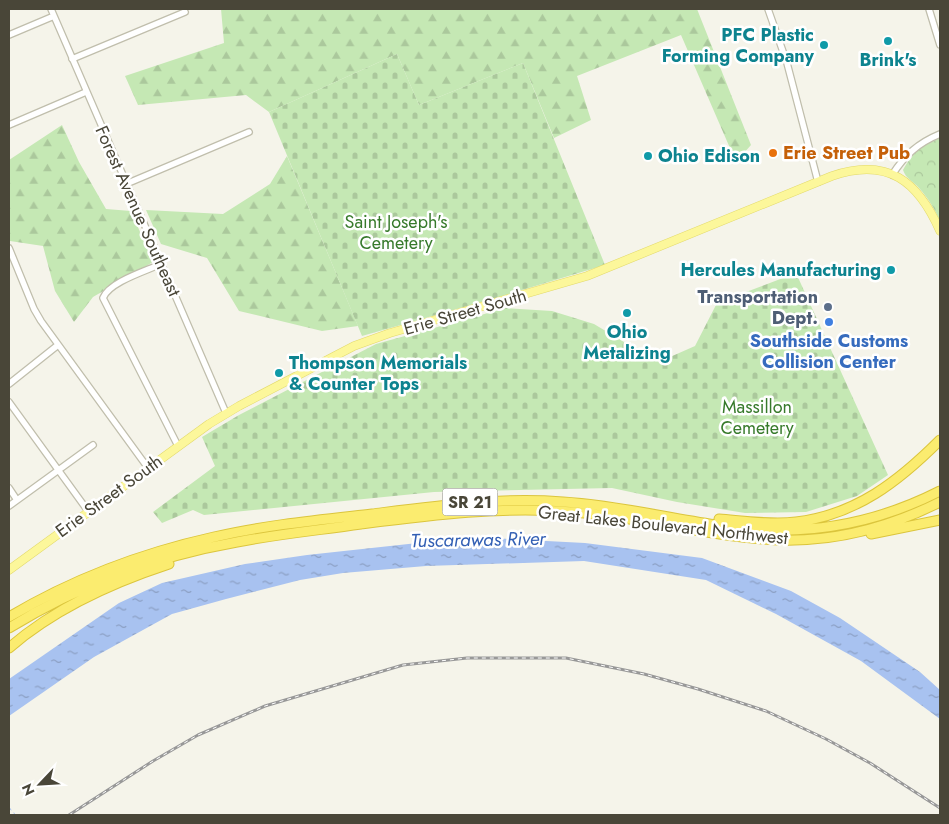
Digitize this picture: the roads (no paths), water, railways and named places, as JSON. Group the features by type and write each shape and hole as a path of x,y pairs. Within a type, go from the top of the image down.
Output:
{"highway":[{"path":"665,515 768,523 795,522 823,516 851,507 881,491 912,468 940,440"},
{"name":"Great Lakes Boulevard Northwest","path":"9,617 64,587 134,559 216,536 274,527 494,500 562,501 642,511 754,529 816,529 876,517 916,503 940,492"},
{"name":"Great Lakes Boulevard Northwest","path":"9,628 57,601 120,574 177,556 236,542 434,515 503,510 549,510 595,514 720,534 779,540 835,536 868,530 940,502"},
{"path":"720,534 763,543 801,543 848,538 940,520"},
{"path":"9,648 55,614 103,589 138,574 216,551 236,542"}],"main road":[{"name":"Erie Street South","path":"9,570 226,413 354,346 390,333 586,276 818,182 852,171 869,170 892,175 911,186 922,197 940,231"}],"street":[{"name":"Forest Avenue Southeast","path":"51,9 226,413"},
{"path":"768,9 787,63 818,182"},
{"path":"929,9 940,45"},
{"path":"72,59 184,12"},
{"path":"9,35 54,16"},
{"path":"9,125 86,92"},
{"path":"126,184 250,132"},
{"path":"892,175 911,151 920,143 940,134"},
{"path":"9,248 34,309 148,468"},
{"path":"161,264 119,283 106,293 103,298 178,446"},
{"path":"9,384 58,344"},
{"path":"9,402 88,511"},
{"path":"9,506 93,445"},
{"path":"9,488 18,500"}],"water":[{"name":"Tuscarawas River","path":"473,537 585,543 702,558 791,591 840,618 920,672 940,690 940,719 861,661 776,614 706,580 584,561 426,566 343,573 300,580 226,599 172,614 94,657 9,716 9,679 119,603 162,583 245,564 307,555"}],"railway":[{"path":"69,815 153,761 198,735 265,706 403,665 467,658 566,658 644,674 698,689 766,711 826,739 870,763 940,808"}],"place":[{"name":"Brink's","path":"888,41"},
{"name":"PFC Plastic Forming Company","path":"824,45"},
{"name":"Erie Street Pub","path":"773,153"},
{"name":"Ohio Edison","path":"648,156"},
{"name":"Hercules Manufacturing","path":"891,270"},
{"name":"Transportation Dept.","path":"828,307"},
{"name":"Ohio Metalizing","path":"627,313"},
{"name":"Southside Customs Collision Center","path":"829,322"},
{"name":"Thompson Memorials & Counter Tops","path":"279,373"}],"park label":[{"name":"Saint Joseph's Cemetery","path":"396,232"},
{"name":"Massillon Cemetery","path":"757,417"}]}
